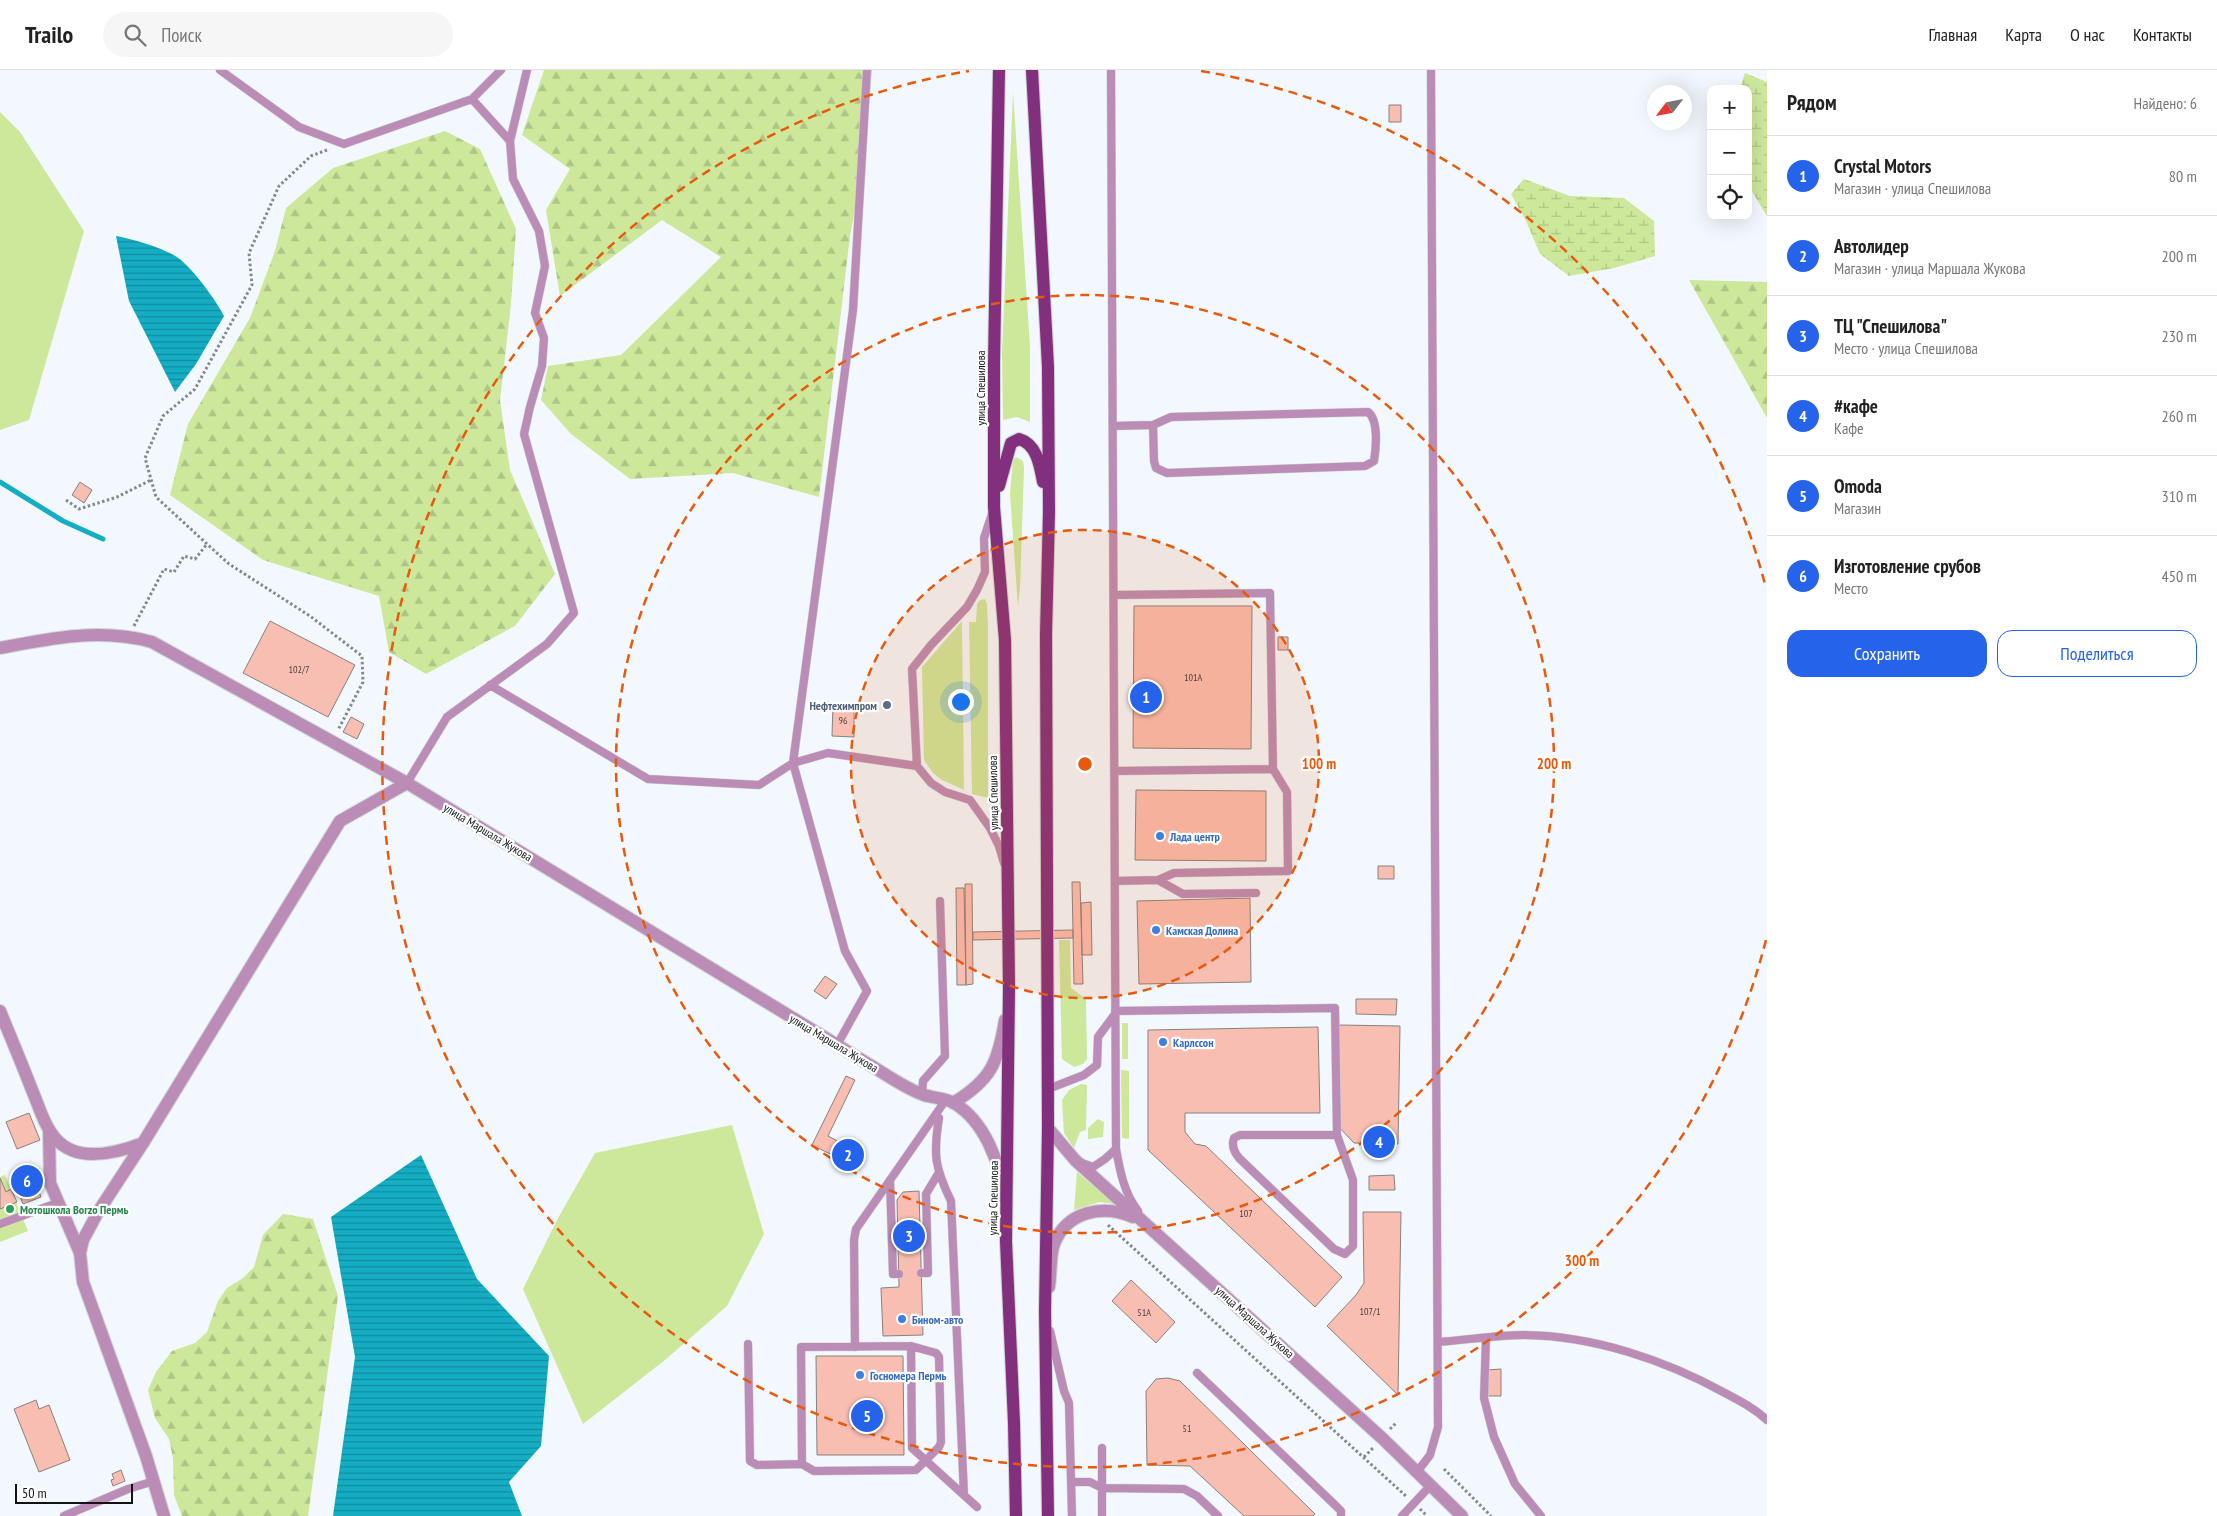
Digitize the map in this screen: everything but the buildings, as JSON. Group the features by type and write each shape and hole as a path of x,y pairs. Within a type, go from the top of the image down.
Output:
{"main road":[{"name":"улица Спешилова","path":"999,70 994,363 994,507 1005,640 1009,988 1006,1241 1016,1516"},
{"path":"1032,70 1048,366 1049,512 1046,634 1048,1128 1045,1311 1048,1516"},
{"path":"994,507 1006,453 1011,443 1019,439 1027,441 1034,450 1041,470 1049,512"}],"street":[{"name":"улица Маршала Жукова","path":"0,648 73,635 106,633 152,642 407,783 922,1095 949,1102"},
{"path":"80,1253 83,1240 98,1212 143,1143 340,821 407,783"},
{"path":"949,1102 974,1090 990,1072 1001,1046 1009,988"},
{"path":"0,1011 46,1123 56,1140 62,1145 85,1153 114,1153 143,1143"},
{"path":"949,1102 970,1116 985,1137 996,1160 1003,1192 1006,1241"},
{"path":"46,1123 50,1140 49,1177 57,1203 80,1253 83,1282 154,1481 164,1516"},
{"name":"улица Маршала Жукова","path":"1048,1128 1075,1160 1382,1438 1462,1516"},
{"path":"1045,1311 1053,1266 1053,1246 1060,1233 1072,1219 1088,1212 1119,1211 1148,1226"}],"lane":[{"path":"220,70 299,127 344,144 472,99 501,70"},
{"path":"407,783 447,717 547,644 574,614 524,434 542,366 544,338 535,313 545,266 539,231 514,179 510,141 527,70"},
{"path":"837,1045 867,991 845,951 793,763 853,310 867,70"},
{"path":"1111,70 1116,1149 1120,1172 1130,1200 1148,1226"},
{"path":"1416,1472 1430,1455 1438,1427 1431,70"},
{"path":"472,99 510,141"},
{"path":"1113,426 1153,425 1171,417 1368,412 1372,415 1374,421 1374,461 1365,466 1167,473 1156,468 1154,461 1153,425"},
{"path":"994,507 984,538 985,572 977,590 967,607 931,645 912,669 917,766 931,783 945,792 970,800 990,828 999,846 1008,879"},
{"path":"1114,595 1270,593 1273,769 1287,792 1288,871 1174,872 1158,880 1115,881"},
{"path":"490,685 648,780 759,785 793,763 828,753 917,766"},
{"path":"1114,771 1273,769"},
{"path":"1158,880 1183,894 1256,893"},
{"path":"922,1095 923,1081 945,1056 940,901"},
{"path":"1115,1012 1335,1008 1337,1135 1353,1180 1353,1246 1345,1254 1334,1249 1245,1164 1234,1153 1233,1147 1234,1138 1240,1135 1337,1135"},
{"path":"1048,1089 1084,1075 1097,1065 1098,1036 1115,1012"},
{"path":"855,1347 854,1234 890,1180 949,1102"},
{"path":"939,1118 935,1144 938,1174 951,1201 964,1495"},
{"path":"1075,1160 1093,1166 1105,1159 1116,1149"},
{"path":"921,1273 928,1273 926,1194 938,1174"},
{"path":"890,1180 893,1274 899,1274"},
{"path":"0,1224 57,1203"},
{"path":"1045,1311 1064,1391 1069,1403 1072,1516"},
{"path":"1438,1342 1525,1335 1572,1338 1626,1352 1695,1376 1757,1410 1767,1420"},
{"path":"1486,1338 1484,1398 1494,1437 1515,1484 1541,1516"},
{"path":"748,1344 750,1461 757,1464 802,1464 814,1471 916,1470 926,1461 939,1447 941,1442 940,1363 936,1353 911,1346 801,1347 802,1464"},
{"path":"911,1346 912,1448 977,1507"},
{"path":"1197,1373 1335,1505 1341,1511 1341,1516"},
{"path":"1102,1448 1102,1516"},
{"path":"64,1516 128,1489 154,1481"},
{"path":"1071,1482 1090,1482 1102,1488 1184,1489 1197,1496 1218,1516"},
{"path":"1402,1516 1431,1485"}],"path":[{"path":"332,741 363,682 362,656 310,616 229,564 206,544 156,496 145,458 163,416 195,389 252,285 249,253 279,186 312,156 344,144"},
{"path":"66,500 79,509 117,497 151,480"},
{"path":"129,636 164,569 174,572 184,556 194,559 206,544"},
{"path":"1104,1222 1124,1238 1401,1491"},
{"path":"1364,1457 1374,1446"},
{"path":"1444,1469 1491,1516"},
{"path":"1421,1510 1427,1516"}],"green space":[{"path":"544,70 872,70 864,161 850,236 819,497 733,473 630,479 571,434 541,400 548,366 621,355 721,257 662,220 560,296 546,210 570,169 522,135"},
{"path":"1745,73 1767,82 1767,216 1752,192 1752,85 1741,85"},
{"path":"1013,92 1030,346 1030,422 1017,417 1003,420 1002,353"},
{"path":"0,112 20,132 84,231 29,420 0,430"},
{"path":"445,131 480,149 516,229 511,304 500,400 510,470 555,574 515,626 426,674 389,652 379,596 263,560 170,495 188,424 250,318 275,251 286,208 333,168"},
{"path":"1524,179 1570,196 1624,198 1654,221 1655,256 1614,268 1569,276 1540,254 1526,221 1511,194"},
{"path":"1689,280 1767,282 1767,418"},
{"path":"1016,457 1023,461 1024,468 1018,607 1010,494 1013,460"},
{"path":"985,599 988,627 988,798 972,794 969,622 976,622 977,604 980,600"},
{"path":"962,621 964,790 942,780 933,773 924,760 922,667"},
{"path":"1059,940 1070,940 1071,988 1086,999 1087,1059 1083,1064 1074,1067 1062,1059"},
{"path":"1122,1023 1128,1023 1128,1059 1122,1059"},
{"path":"1121,1070 1129,1071 1129,1139 1122,1138"},
{"path":"1081,1084 1087,1085 1086,1130 1080,1132 1074,1148 1064,1133 1062,1100 1069,1090"},
{"path":"1098,1119 1104,1122 1103,1137 1088,1139 1088,1128"},
{"path":"732,1125 764,1234 727,1306 665,1360 583,1424 523,1289 557,1220 595,1153"},
{"path":"1077,1172 1115,1204 1099,1202 1074,1210"},
{"name":"Мотошкола Borzo Пермь","path":"5,1175 28,1231 0,1242 0,1177"},
{"path":"283,1214 313,1219 338,1296 308,1516 182,1516 174,1495 173,1458 169,1439 155,1418 148,1390 156,1372 172,1351 195,1343 207,1332 218,1301 227,1288 243,1278 254,1267 263,1235"}],"water":[{"path":"116,236 159,248 181,260 205,286 224,316 196,364 175,392 129,301"},
{"path":"421,1155 477,1279 549,1356 541,1446 509,1482 522,1516 333,1516 355,1357 331,1217"}],"waterway":[{"path":"0,482 63,521 103,539"}],"place":[{"name":"Crystal Motors","path":"1146,697"},
{"name":"Нефтехимпром","path":"887,705"},
{"name":"Лада центр","path":"1160,836"},
{"name":"Камская Долина","path":"1156,930"},
{"name":"Карлссон","path":"1163,1042"},
{"name":"#кафе","path":"1379,1142"},
{"name":"Автолидер","path":"848,1155"},
{"name":"Изготовление срубов","path":"27,1181"},
{"name":"Мотошкола Borzo Пермь","path":"10,1209"},
{"name":"ТЦ \"Спешилова\"","path":"909,1236"},
{"name":"Бином-авто","path":"902,1319"},
{"name":"Госномера Пермь","path":"860,1375"},
{"name":"Omoda","path":"867,1416"}]}
